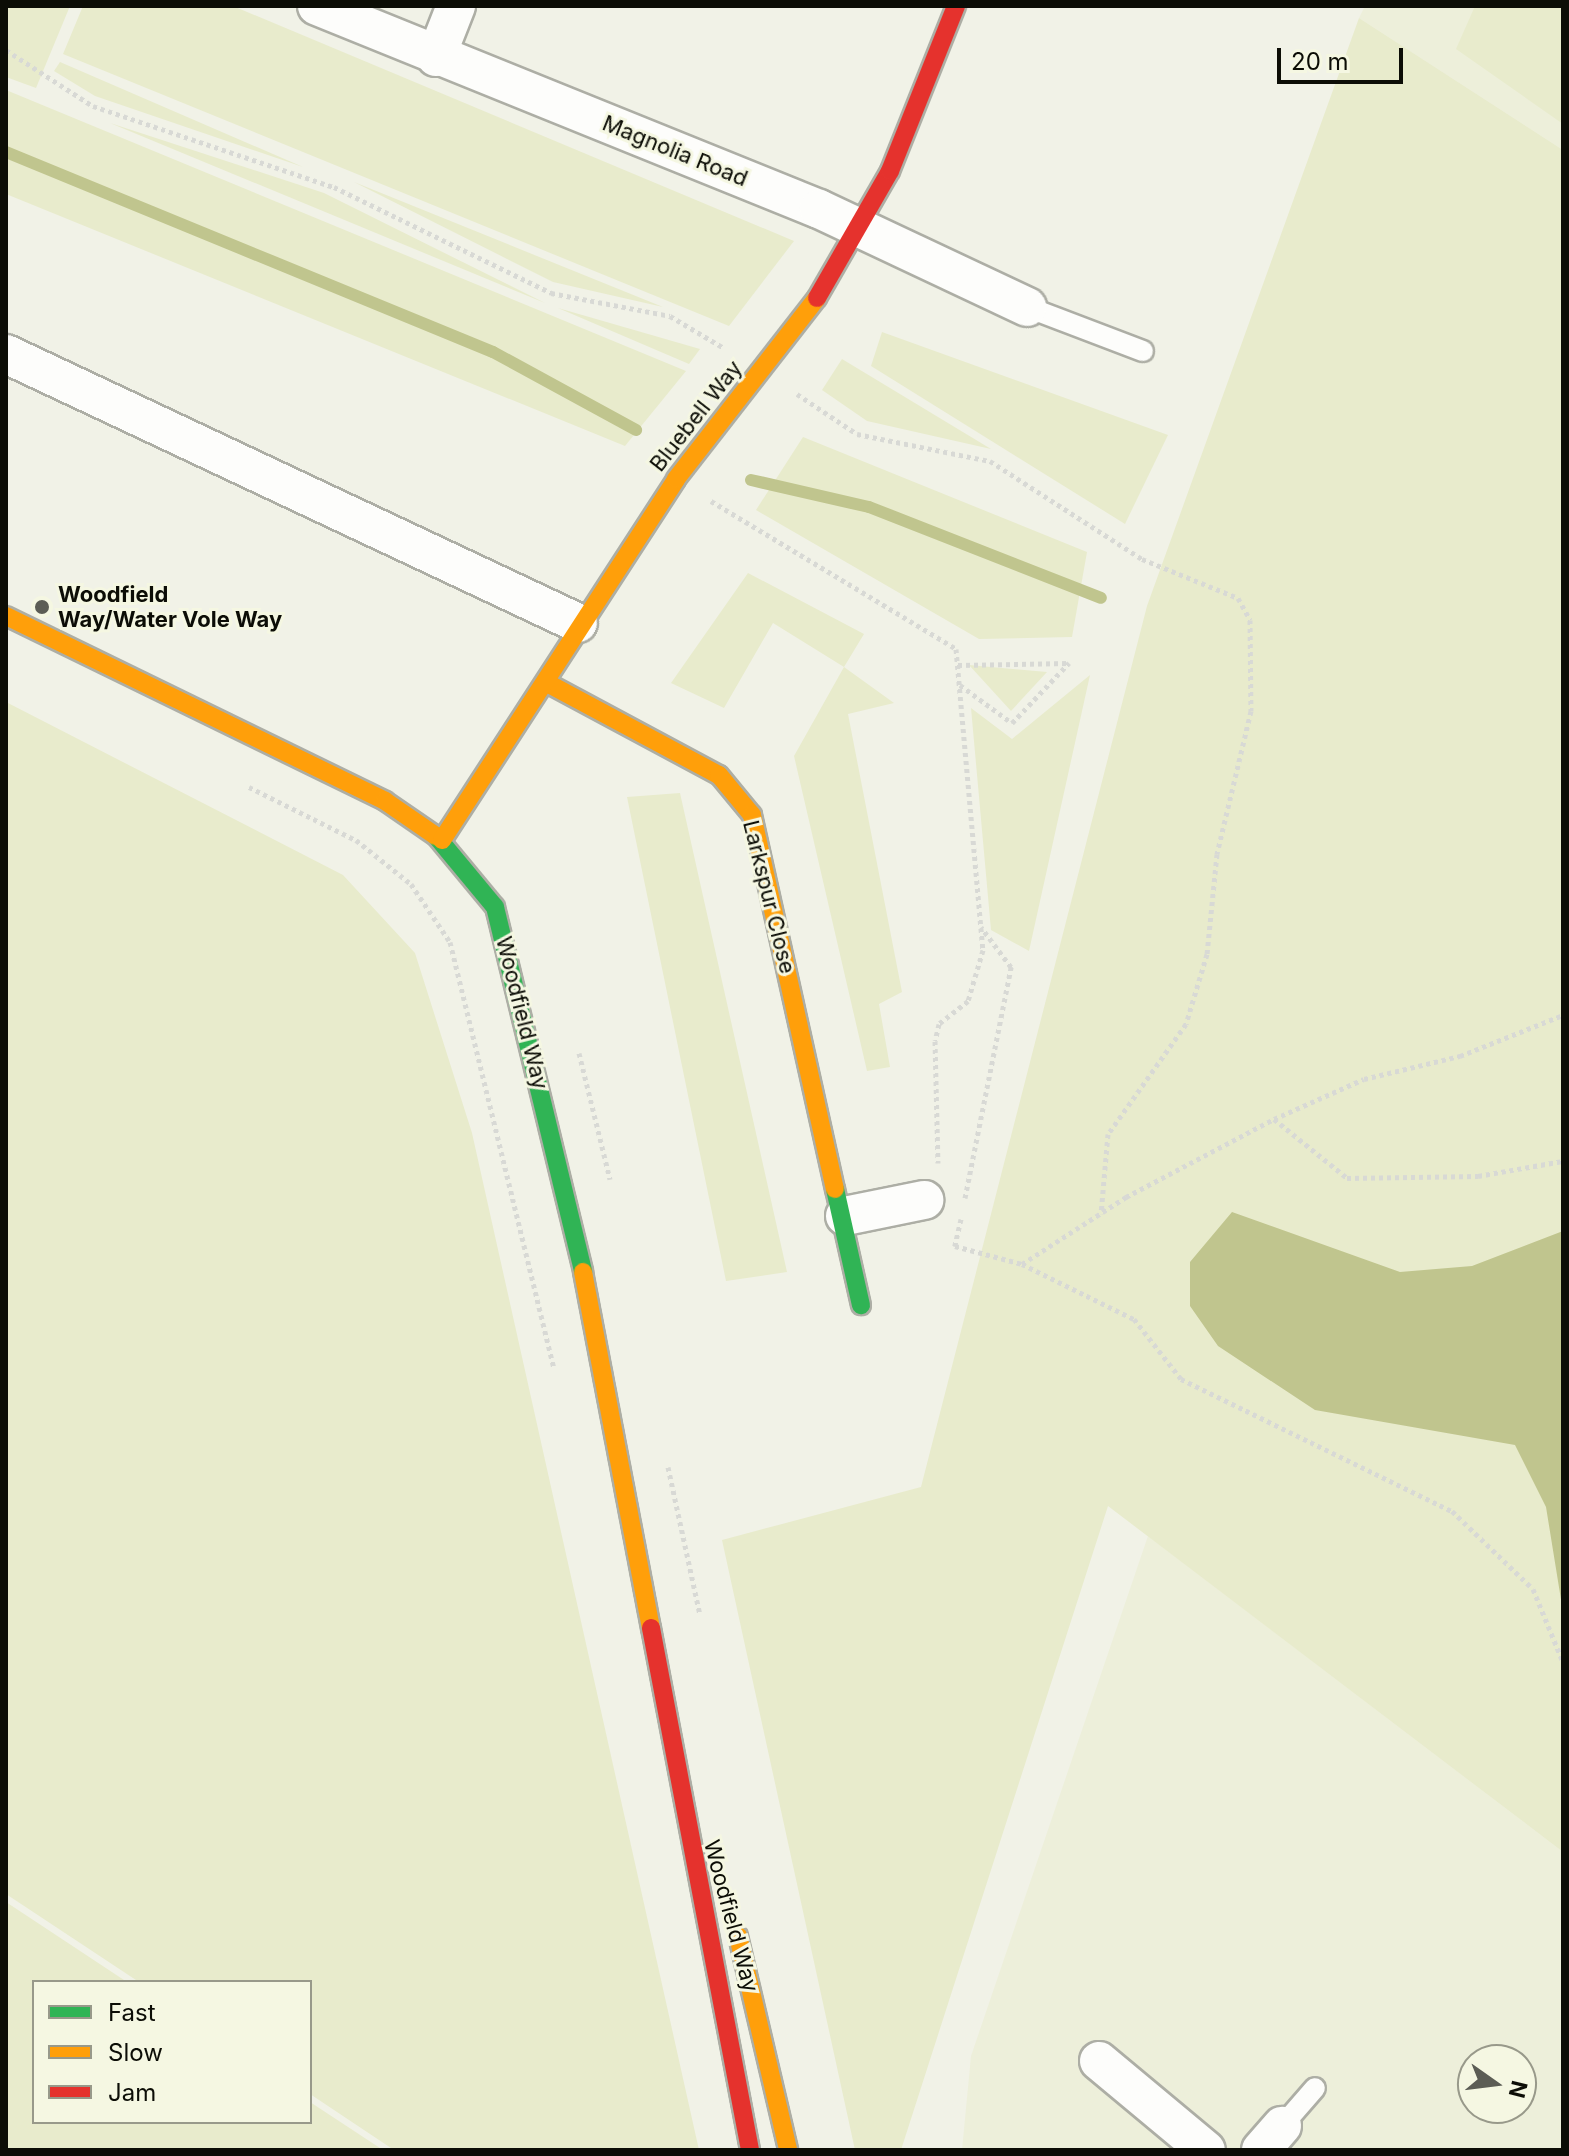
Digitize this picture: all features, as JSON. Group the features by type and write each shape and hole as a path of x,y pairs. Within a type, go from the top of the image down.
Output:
{"street":[{"name":"Magnolia Road","path":"317,6 864,230 1027,307"},
{"path":"436,57 456,6"},
{"name":"Bluebell Way","path":"442,840 549,684 578,623 676,479 762,371 864,230 956,6"},
{"path":"6,354 578,623"},
{"name":"Woodfield Way","path":"6,616 385,801 442,840 495,907 521,996 667,1684 750,2150"},
{"name":"Larkspur Close","path":"549,684 719,775 752,815 845,1216 861,1305"},
{"path":"845,1216 924,1200"},
{"name":"Woodfield Way","path":"667,1684 719,1866"},
{"name":"Woodfield Way","path":"732,1912 788,2150"},
{"path":"1099,2061 1206,2150"}],"lane":[{"path":"1027,307 1143,351"},
{"path":"1270,2143 1315,2088"}],"path":[{"path":"6,50 93,106 334,187 551,293 670,316 762,371 857,434 990,461 1142,559 1238,598 1250,620 1251,711 1217,854 1207,954 1186,1024 1108,1134 1101,1214"},
{"path":"676,479 956,649 983,950 968,1001 939,1024 935,1041 938,1164"},
{"path":"958,665 1069,663 1012,723 959,685"},
{"path":"244,785 356,840 411,884 450,942 555,1376"},
{"path":"981,927 1011,967 955,1246 1022,1264 1134,1319 1181,1379 1452,1511 1533,1589 1563,1662"},
{"path":"1022,1264 1101,1214 1274,1119 1364,1079 1460,1056 1563,1015"},
{"path":"576,1044 612,1192"},
{"path":"1274,1119 1347,1178 1478,1176 1563,1161"},
{"path":"667,1462 700,1615"}],"shaded area":[{"path":"6,6 70,6 36,88 6,77"},
{"path":"83,6 233,6 794,241 729,326 63,54"},
{"path":"1365,6 1563,6 1563,150 1359,18"},
{"path":"1475,6 1563,6 1563,124 1456,49"},
{"path":"1359,18 1563,150 1563,1852 1108,1506 901,2150 855,2150 722,1540 921,1487 1147,606"},
{"path":"60,62 303,167 95,96 54,71"},
{"path":"6,90 686,371 625,446 6,194"},
{"path":"110,123 324,193 545,303"},
{"path":"354,182 663,307 553,282"},
{"path":"558,308 700,349 689,364"},
{"path":"882,332 1168,435 1125,524 871,366"},
{"path":"842,359 991,449 867,421 822,390"},
{"path":"803,437 1087,552 1072,637 979,639 756,510"},
{"path":"748,573 864,634 844,667 773,623 724,708 671,683"},
{"path":"969,665 1047,672 1011,711"},
{"path":"844,667 894,703 848,714 902,992 879,1004 890,1067 867,1071 794,756"},
{"path":"1090,675 1029,951 991,930 971,708 1012,739"},
{"path":"6,702 343,875 415,953 472,1133 699,2150 394,2150 312,2095 312,1980 136,1980 6,1894"},
{"path":"680,793 787,1272 726,1281 627,797"},
{"path":"1232,1212 1400,1272 1472,1266 1563,1231 1563,1612 1546,1507 1515,1445 1315,1410 1218,1346 1190,1306 1190,1262"},
{"path":"1148,1536 1563,1852 1563,2150 962,2150 971,2056"},
{"path":"6,1902 124,1980 32,1980 32,2124 312,2124 312,2103 383,2150 6,2150"}],"waterway":[{"path":"6,152 493,352 636,430"},
{"path":"751,480 869,507 1101,598"}],"traffic: fast":[{"path":"436,836 495,907 583,1272"},
{"path":"835,1189 861,1305"}],"traffic: slow":[{"path":"442,840 676,479 817,298"},
{"path":"6,616 385,801 436,836"},
{"path":"549,684 719,775 752,815 835,1189"},
{"path":"583,1272 651,1628"},
{"path":"738,1936 788,2150"}],"traffic: jam":[{"path":"817,298 890,171 956,6"},
{"path":"651,1628 750,2150"}],"place":[{"name":"Woodfield Way/Water Vole Way","path":"42,607"}]}
